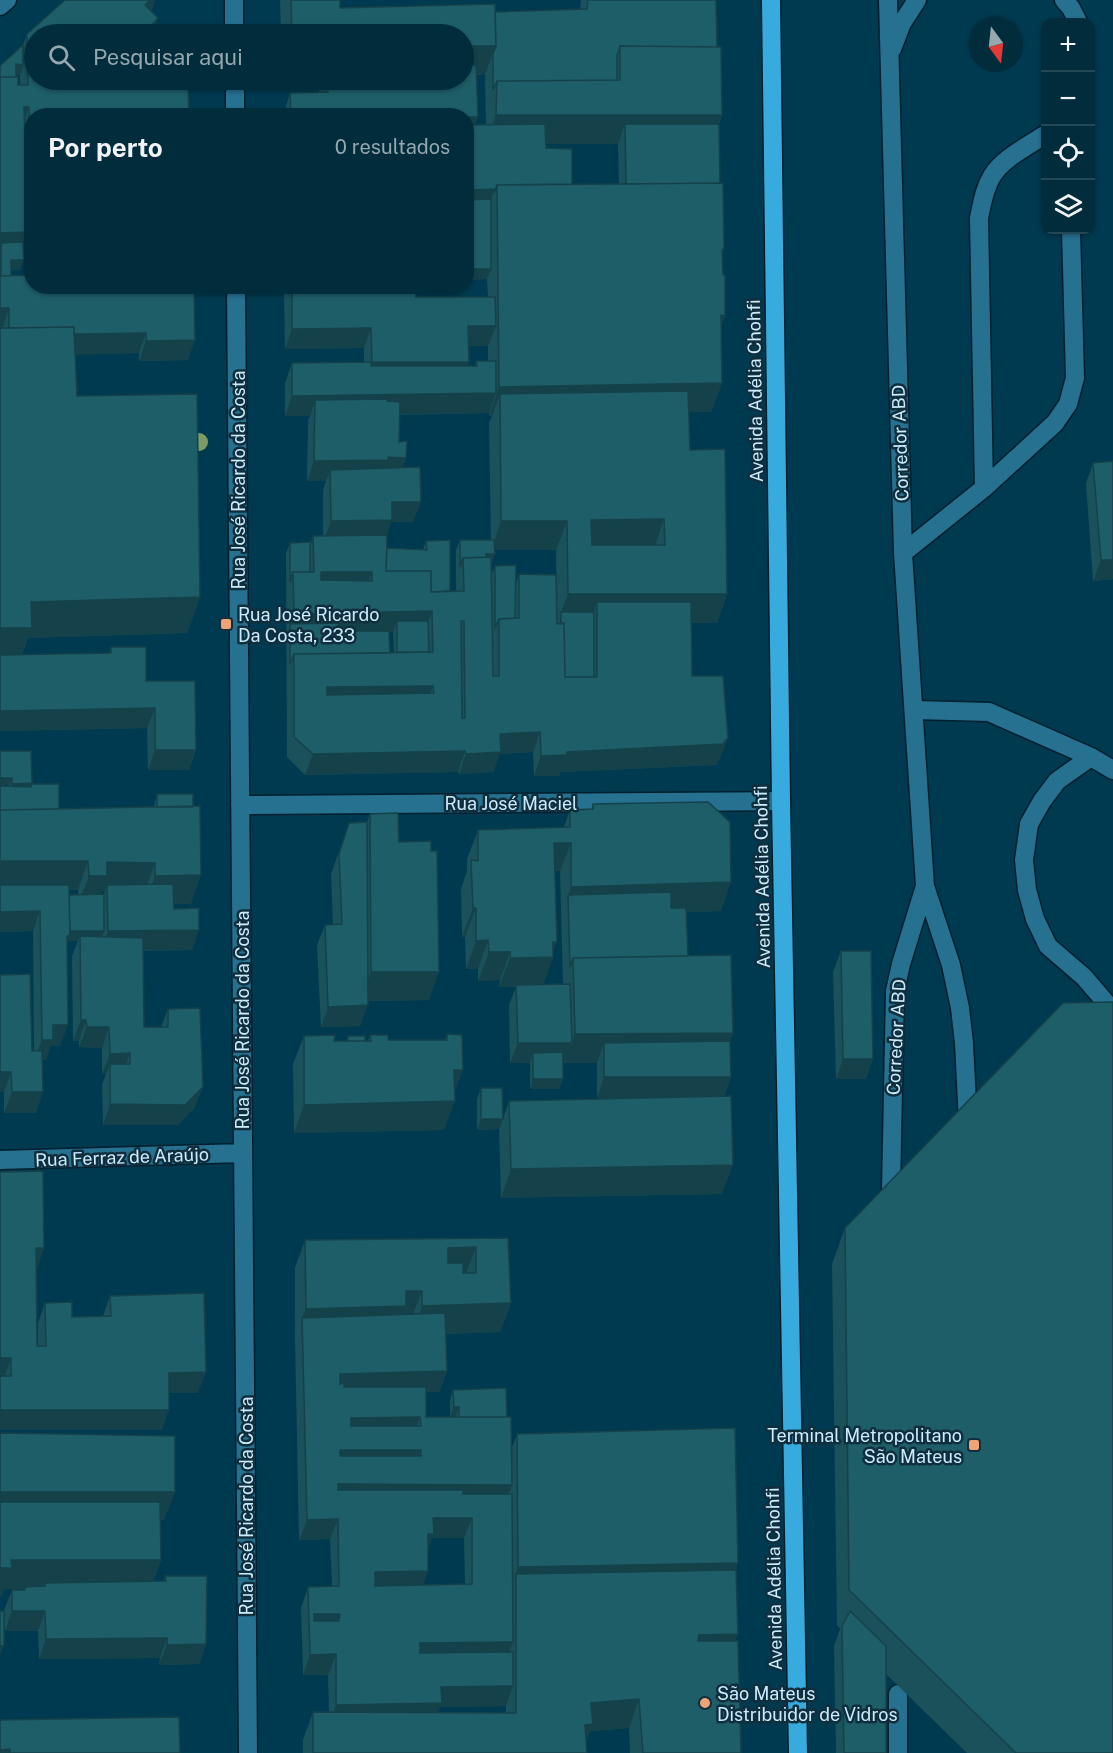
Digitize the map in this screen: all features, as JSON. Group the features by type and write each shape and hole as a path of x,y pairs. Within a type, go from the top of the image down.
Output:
{"highway":[{"name":"Avenida Adélia Chohfi","path":"771,0 781,801 798,1753"}],"street":[{"path":"0,6 7,0"},
{"path":"234,0 234,24"},
{"name":"Corredor ABD","path":"888,0 903,553 925,886 951,965 960,1008 968,1123"},
{"path":"889,57 902,23 917,0"},
{"path":"1064,0 1076,18"},
{"path":"235,90 235,108"},
{"path":"984,488 979,218 983,195 992,175 1006,161 1041,137"},
{"path":"903,553 984,488 1055,423 1068,404 1075,378 1071,234"},
{"name":"Rua José Ricardo da Costa","path":"236,294 248,1753"},
{"path":"915,710 989,711 1091,757 1113,770"},
{"path":"1091,757 1057,781 1042,801 1029,824 1024,860 1027,890 1035,919 1048,946 1084,976 1113,1011"},
{"name":"Rua José Maciel","path":"240,805 781,801"},
{"name":"Corredor ABD","path":"891,1191 895,992 901,964 925,886"},
{"name":"Rua Ferraz de Araújo","path":"0,1160 243,1153"},
{"path":"898,1694 898,1753"}],"building":[{"path":"65,0 150,0 145,5 158,18 153,24 38,24"},
{"path":"291,0 340,0 340,8 495,4 496,46 474,46 474,24 292,24"},
{"path":"588,0 716,0 717,47 620,46 617,55 617,80 497,81 493,90 493,54 496,46 495,12 587,9"},
{"path":"23,45 23,65 16,64 16,77 0,77 0,66"},
{"path":"620,46 721,47 722,115 496,115 497,81 620,80"},
{"path":"474,65 476,65 478,117 474,117 474,108 291,108 290,93 328,92 328,90 474,90"},
{"path":"0,77 18,77 18,85 24,85 24,90 188,90 189,108 24,107 24,232 0,233"},
{"path":"545,124 546,148 572,149 572,184 497,185 494,193 495,189 474,190 474,125"},
{"path":"625,124 719,124 720,183 626,184"},
{"path":"723,183 724,249 722,250 723,275 725,275 725,316 721,315 722,383 499,387 497,185"},
{"path":"491,199 491,269 474,269 474,200"},
{"path":"0,233 1,276 24,275 24,294 194,294 195,340 146,341 146,333 74,334 74,327 9,328 9,308 0,308"},
{"path":"23,242 24,260 11,260 11,276 1,276 1,243"},
{"path":"292,294 416,294 416,297 495,297 496,326 468,326 469,362 372,362 371,328 292,329"},
{"path":"74,327 77,396 197,394 200,597 31,602 32,628 0,628 0,328"},
{"path":"476,361 496,361 496,393 292,396 292,363 371,362 371,366 477,366"},
{"path":"688,391 690,450 725,449 727,594 568,594 567,521 501,521 500,394","holes":["664,519 665,545 592,545 591,520"]},
{"path":"387,399 387,401 400,402 399,442 407,441 406,458 314,461 315,400"},
{"path":"1113,461 1113,560 1101,560 1093,463"},
{"path":"420,467 421,502 392,502 392,520 331,521 330,470"},
{"path":"387,535 386,571 431,571 431,592 464,591 463,558 491,557 493,676 499,676 499,619 519,618 519,574 556,575 557,624 564,623 565,677 597,677 597,602 691,602 692,676 723,676 728,738 723,744 567,752 566,755 541,756 540,732 500,734 501,752 313,754 294,737 294,654 433,652 432,611 294,614 293,572 314,572 313,536","holes":["321,572 372,572 372,581 321,580","461,621 464,621 465,718 462,718","433,686 434,693 327,695 327,687"]},
{"path":"450,540 450,591 431,592 431,571 386,571 387,548 427,550 426,541"},
{"path":"460,540 494,540 495,554 486,554 486,557 463,558 460,567"},
{"path":"311,542 310,572 293,572 290,582 290,543"},
{"path":"516,565 515,618 499,619 495,628 495,566"},
{"path":"561,612 594,612 594,677 565,677 564,623 561,624"},
{"path":"397,621 428,621 429,652 397,652"},
{"path":"338,623 338,631 389,631 390,653 294,654 290,664 290,624"},
{"path":"111,647 146,647 146,681 195,681 196,750 155,750 155,708 0,711 0,655 111,653"},
{"path":"0,751 31,751 32,783 12,784 12,778 0,778"},
{"path":"31,784 59,784 59,809 0,810 0,786 31,787"},
{"path":"157,794 193,794 193,807 157,807"},
{"path":"708,802 730,822 731,882 571,887 571,843 554,843 557,942 553,942 553,957 510,958 510,952 489,952 488,940 476,941 476,908 473,908 471,860 478,861 478,830 570,827 570,810 593,809 593,804"},
{"path":"200,806 201,875 155,876 155,863 107,862 107,876 89,876 88,861 0,861 0,810"},
{"path":"398,813 399,842 431,841 431,851 437,851 439,972 371,972 370,814"},
{"path":"367,822 368,1005 328,1007 325,925 342,924 339,854 349,823"},
{"path":"173,884 174,909 199,908 199,930 108,931 107,885"},
{"path":"0,885 69,885 68,1025 53,1025 53,1040 42,1040 40,911 0,912"},
{"path":"671,892 671,908 686,908 688,956 573,958 570,967 568,895"},
{"path":"104,894 104,931 70,931 69,895"},
{"path":"80,936 143,938 144,1027 168,1027 168,1009 200,1008 203,1087 185,1105 110,1104 110,1064 130,1064 130,1053 110,1054 109,1027 87,1027 86,1020 81,1020"},
{"path":"841,951 871,951 873,1059 843,1059"},
{"path":"731,955 733,1033 575,1034 573,958"},
{"path":"30,974 32,1051 42,1051 43,1092 12,1092 11,1072 0,1072 0,975"},
{"path":"570,984 572,1043 518,1043 516,985"},
{"name":"Terminal Metropolitano São Mateus","path":"1113,1002 1113,1753 1016,1753 849,1590 845,1228 1063,1003"},
{"path":"447,1034 462,1035 463,1070 454,1070 455,1101 304,1105 304,1036 335,1035 334,1041 371,1041 370,1035 388,1035 388,1040 447,1040"},
{"path":"348,1036 365,1036 365,1041 348,1041"},
{"path":"730,1041 731,1077 604,1077 604,1043"},
{"path":"563,1052 563,1079 533,1079 533,1053"},
{"path":"481,1088 502,1088 503,1119 481,1119"},
{"path":"731,1096 733,1165 511,1169 509,1101"},
{"path":"43,1171 44,1248 36,1248 37,1346 46,1346 45,1303 72,1302 72,1317 111,1316 110,1296 204,1293 206,1372 169,1373 169,1410 0,1410 0,1376 11,1376 11,1358 0,1358 0,1172"},
{"path":"508,1238 511,1303 422,1306 422,1291 406,1291 406,1306 306,1309 305,1240","holes":["476,1247 476,1273 463,1273 463,1263 448,1263 448,1248"]},
{"path":"445,1313 447,1371 340,1374 340,1384 344,1383 344,1387 426,1387 426,1417 511,1417 512,1485 338,1484 338,1490 463,1490 463,1494 512,1494 513,1642 420,1643 420,1653 513,1652 513,1686 441,1687 442,1703 336,1705 336,1654 310,1655 308,1587 339,1586 338,1519 307,1520 302,1318","holes":["420,1417 421,1426 351,1426 351,1418","340,1450 421,1450 421,1456 340,1456","433,1518 472,1518 472,1584 375,1586 375,1572 428,1571 428,1534 434,1534","314,1614 340,1614 339,1621 314,1621"]},
{"path":"506,1388 507,1417 459,1417 459,1407 454,1407 453,1390"},
{"path":"735,1428 738,1563 518,1567 517,1434"},
{"path":"0,1433 175,1436 175,1492 0,1492"},
{"path":"0,1502 160,1502 161,1560 11,1560 12,1568 0,1568"},
{"path":"736,1570 738,1634 699,1635 698,1641 738,1641 741,1753 643,1753 639,1699 591,1703 593,1724 585,1725 587,1753 313,1753 313,1712 516,1713 516,1574"},
{"path":"165,1576 207,1576 206,1644 167,1645 167,1638 46,1639 45,1611 12,1611 12,1590 25,1590 25,1587 45,1586 45,1583 166,1581"},
{"path":"0,1611 4,1611 4,1646 0,1646"},
{"path":"850,1611 886,1646 886,1753 844,1753 842,1626"},
{"path":"179,1717 180,1753 10,1753 10,1749 0,1750 0,1720"}],"place":[{"name":"Rua José Ricardo Da Costa, 233","path":"226,624"},
{"name":"Terminal Metropolitano São Mateus","path":"974,1445"},
{"name":"São Mateus Distribuidor de Vidros","path":"705,1703"}]}
